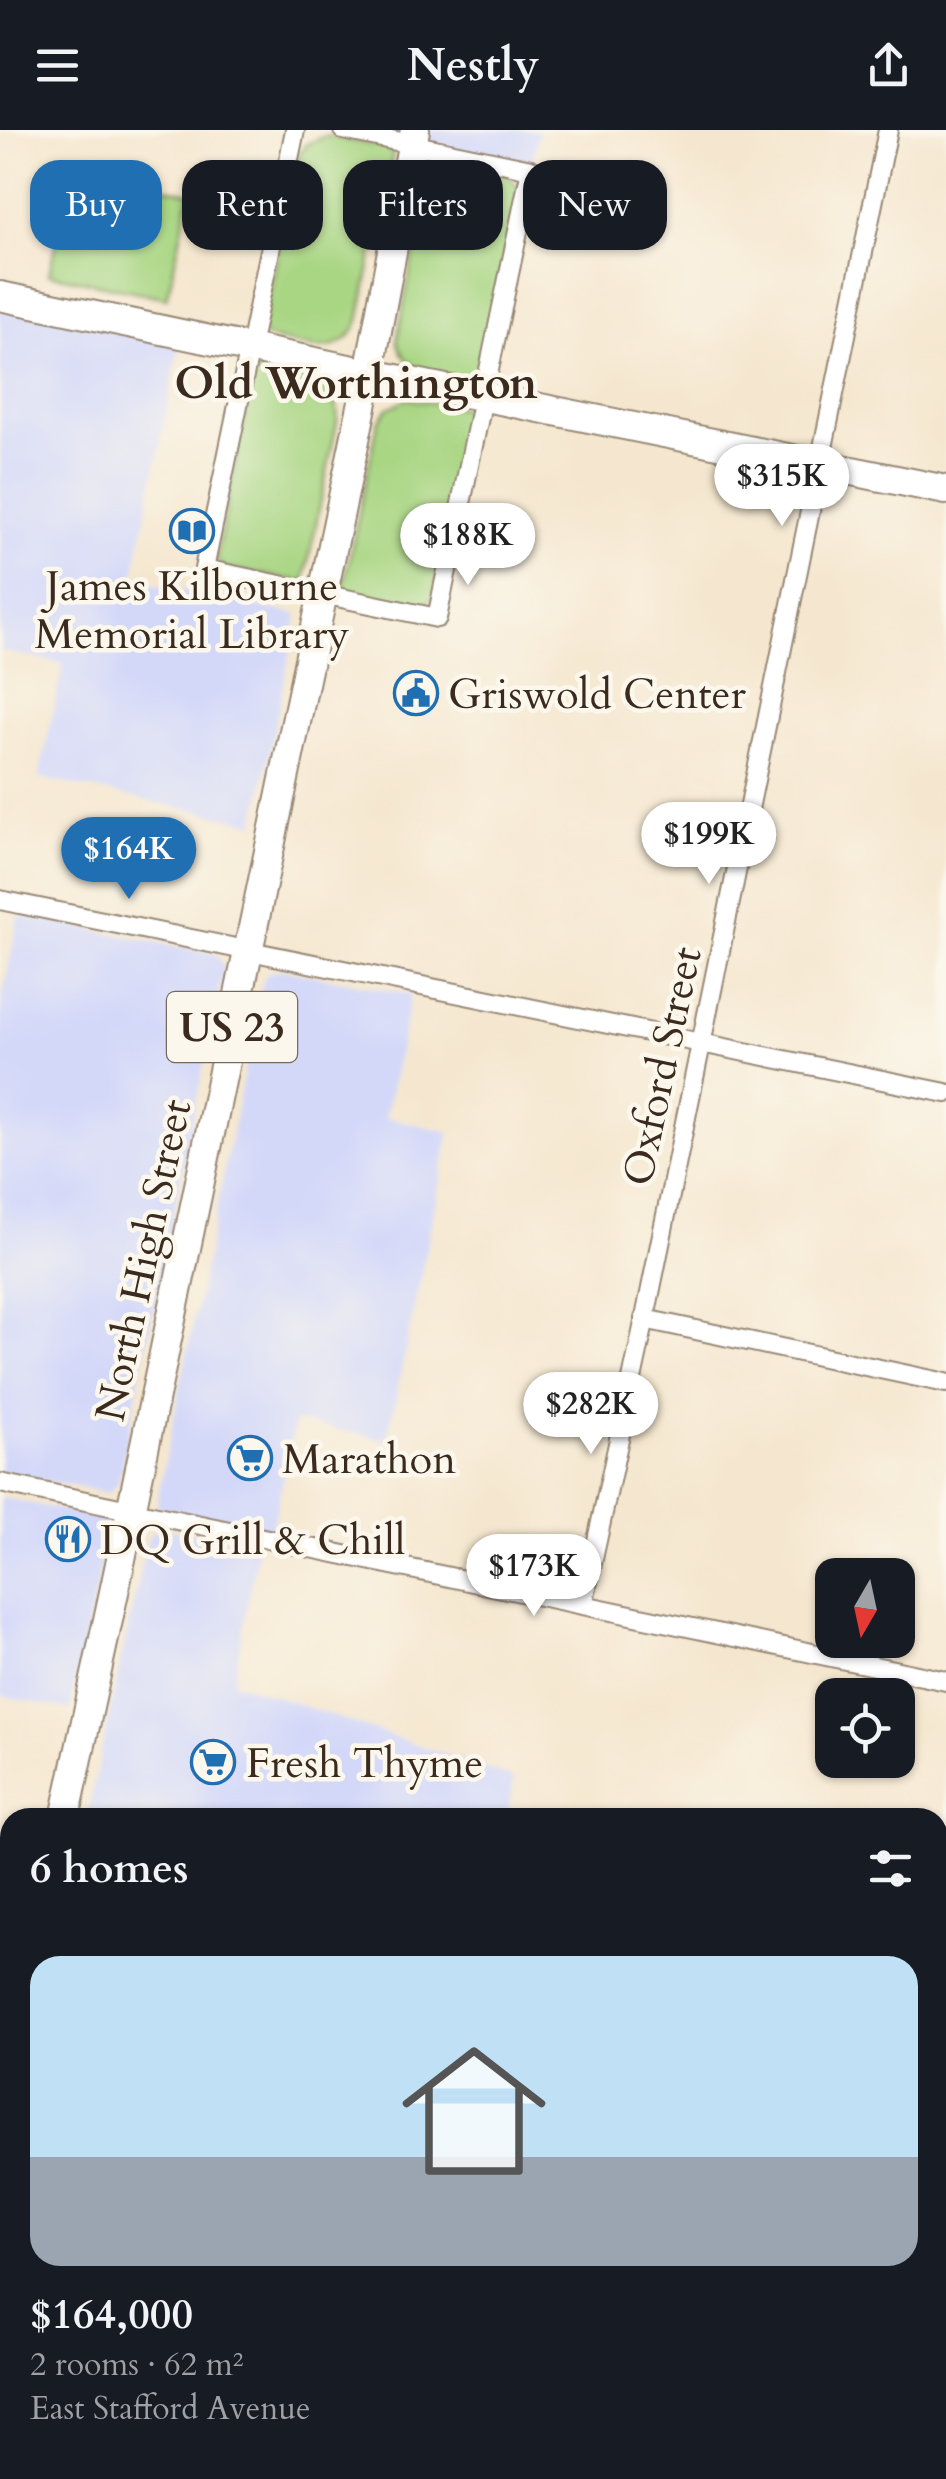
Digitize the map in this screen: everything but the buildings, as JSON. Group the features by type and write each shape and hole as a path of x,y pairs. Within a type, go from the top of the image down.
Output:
{"main road":[{"name":"North High Street","path":"67,1808 414,137"},
{"path":"0,296 946,490"}],"street":[{"path":"295,130 204,569 437,618 531,168 414,137 343,130"},
{"name":"Oxford Street","path":"584,1605 888,130"},
{"path":"0,900 946,1094"},
{"path":"644,1319 946,1383"},
{"path":"0,1483 946,1681"}],"shaded area":[{"path":"343,130 539,130 533,160 523,160 523,167 503,160"},
{"path":"0,296 182,334 133,580 298,615 255,823 39,778 63,664 0,651"},
{"path":"19,915 216,954 224,967 118,1483 108,1493 0,1472 0,1008"},
{"path":"281,969 411,994 385,1117 450,1132 387,1440 295,1421 271,1534 164,1509 157,1501 263,980 267,973"},
{"path":"0,1497 95,1517 106,1526 108,1533 70,1710 0,1695"},
{"path":"171,1529 258,1547 233,1682 514,1778 509,1808 89,1808 149,1535"}],"green space":[{"path":"326,136 384,147 393,153 392,160 343,160 343,250 373,250 359,321 342,342 320,348 268,338 262,328 278,250 323,250 323,160 297,160 307,144"},
{"path":"503,173 509,174 519,190 479,375 472,380 423,371 407,359 397,341 414,250 503,250"},
{"path":"162,187 182,191 182,230 167,298 49,274 54,250 162,250"},
{"path":"263,367 315,379 333,395 337,407 304,582 221,567 216,557 252,380"},
{"path":"407,399 465,408 471,416 433,598 421,607 344,592 343,588 378,422 387,409"}],"place":[{"name":"James Kilbourne Memorial Library","path":"192,531"},
{"name":"Griswold Center","path":"416,693"},
{"name":"Marathon","path":"250,1458"},
{"name":"DQ Grill & Chill","path":"68,1539"},
{"name":"Fresh Thyme","path":"213,1762"}],"district":[{"name":"Old Worthington","path":"356,382"}]}
